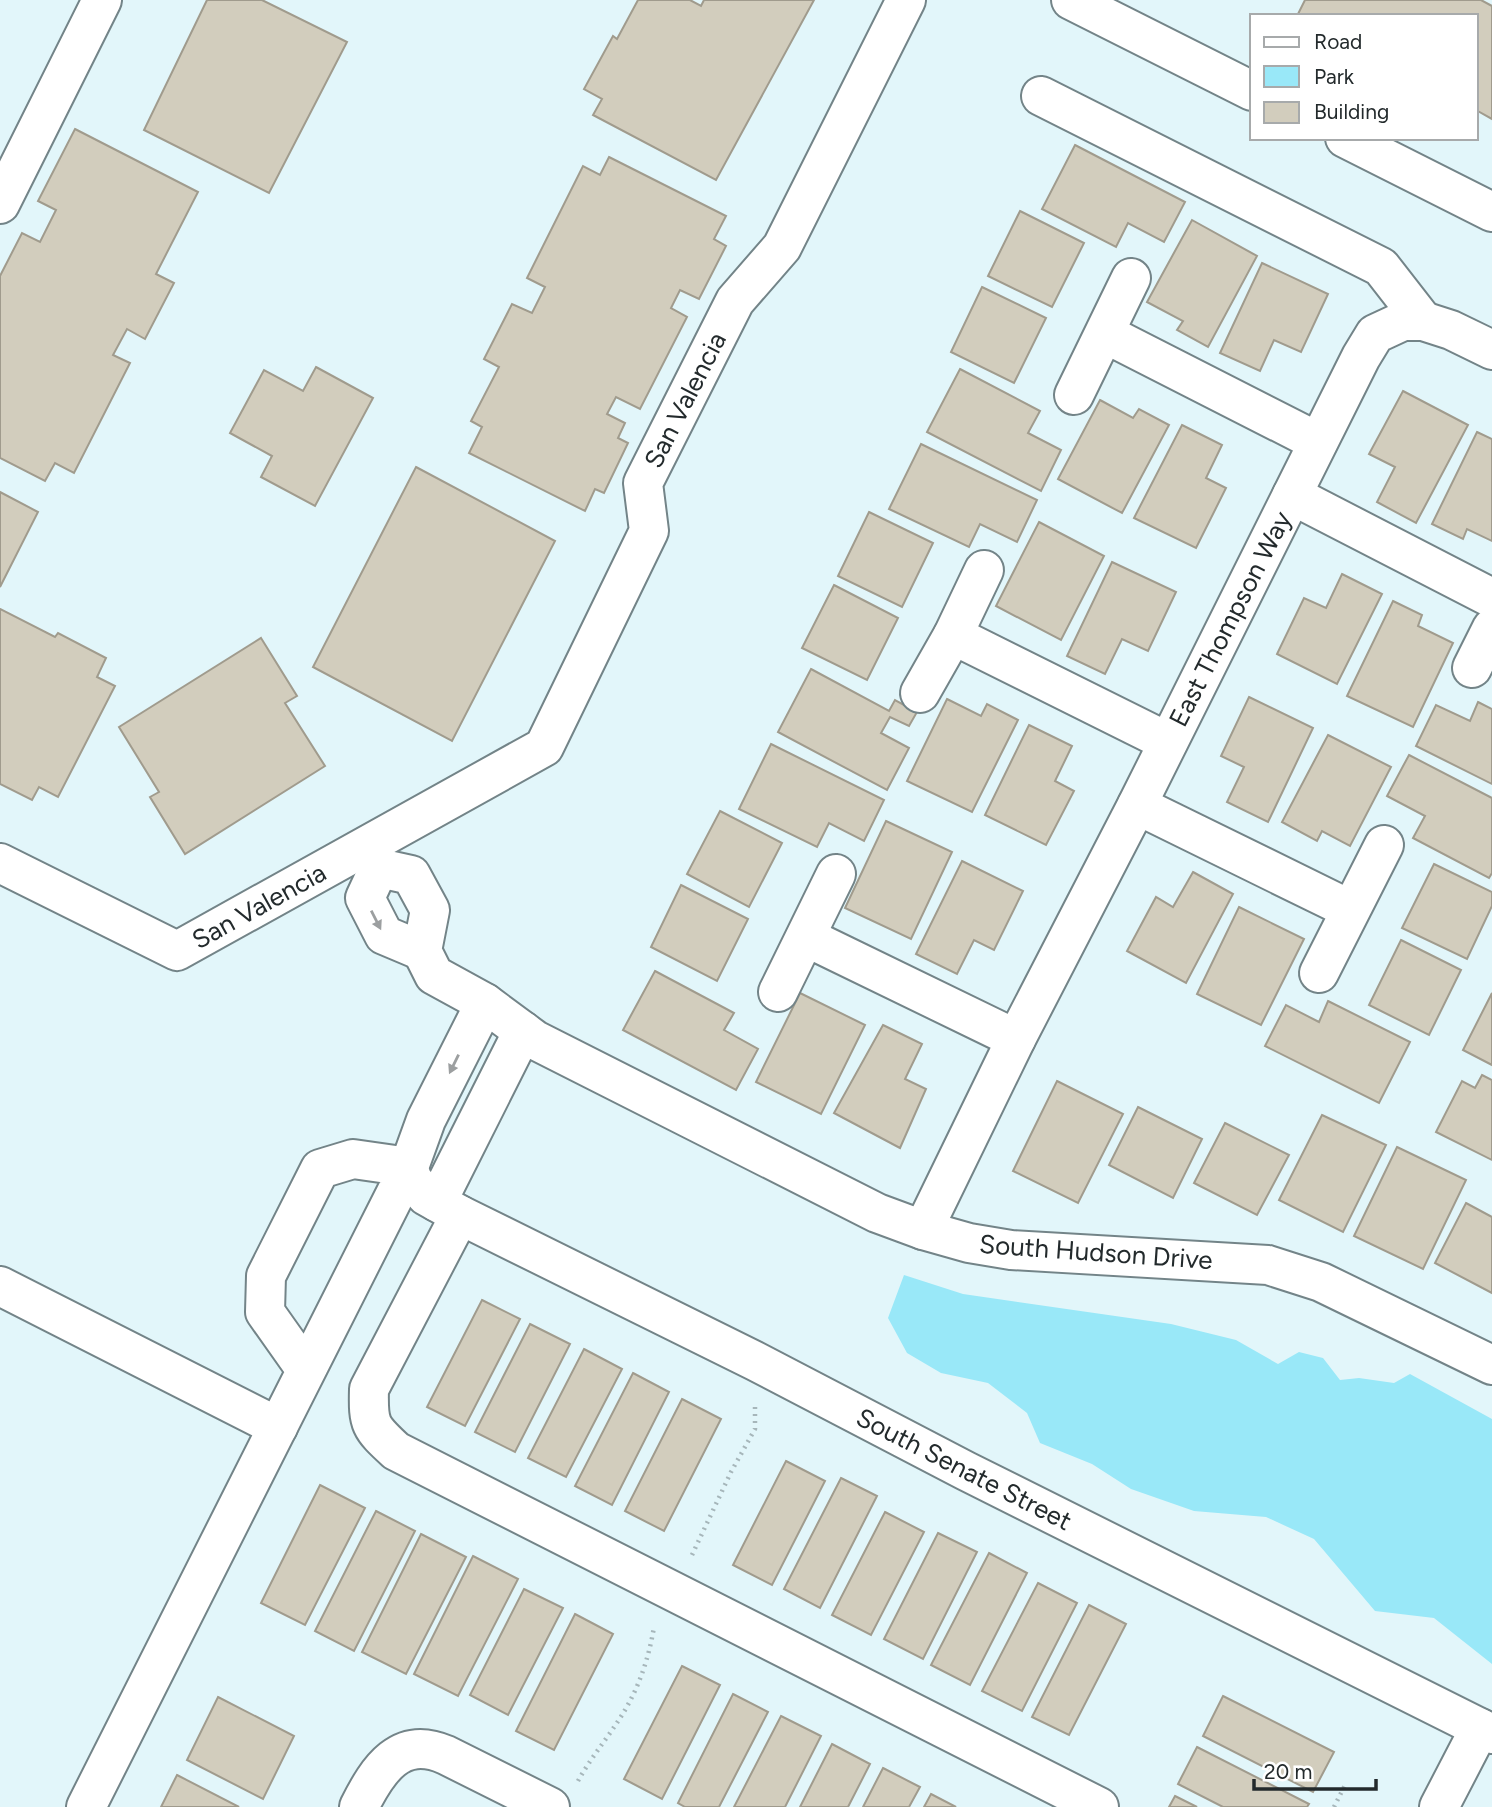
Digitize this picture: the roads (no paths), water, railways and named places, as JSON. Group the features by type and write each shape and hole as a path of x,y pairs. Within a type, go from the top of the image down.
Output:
{"street":[{"path":"0,204 102,0"},
{"name":"San Valencia","path":"0,863 177,951 372,856 544,747 649,531 643,483 735,301 782,247 906,0"},
{"path":"1072,0 1250,90"},
{"path":"1041,96 1381,267 1413,321 1451,330 1492,350"},
{"path":"1349,140 1492,212"},
{"path":"1074,395 1132,278"},
{"name":"East Thompson Way","path":"923,1230 1016,1039 1137,805 1360,357 1375,334 1413,321"},
{"path":"1106,334 1318,442"},
{"name":"East Thompson Way","path":"1292,495 1492,598"},
{"path":"920,693 953,635 984,570"},
{"path":"1472,668 1492,628"},
{"name":"East Thompson Way","path":"953,635 1168,743"},
{"path":"1137,805 1349,909"},
{"path":"1319,973 1349,909 1384,845"},
{"name":"San Valencia","path":"372,856 365,898 384,935 422,951 434,975 485,1003"},
{"path":"778,992 836,874"},
{"path":"806,937 1016,1039"},
{"path":"86,1807 409,1167 426,1120 485,1003"},
{"name":"South Hudson Drive","path":"485,1003 535,1040 877,1213 923,1230 969,1243 1011,1250 1268,1265 1321,1282 1492,1366"},
{"path":"523,1031 369,1389 373,1429 396,1451 1099,1807"},
{"path":"306,1370 265,1312 266,1276 298,1210 320,1169 353,1159 409,1167"},
{"name":"South Senate Street","path":"409,1167 412,1179 426,1196 966,1471 1486,1731"},
{"path":"0,1286 278,1427"},
{"path":"1439,1807 1486,1731"},
{"path":"359,1807 387,1762 401,1753 417,1748 432,1749 550,1807"}]}
